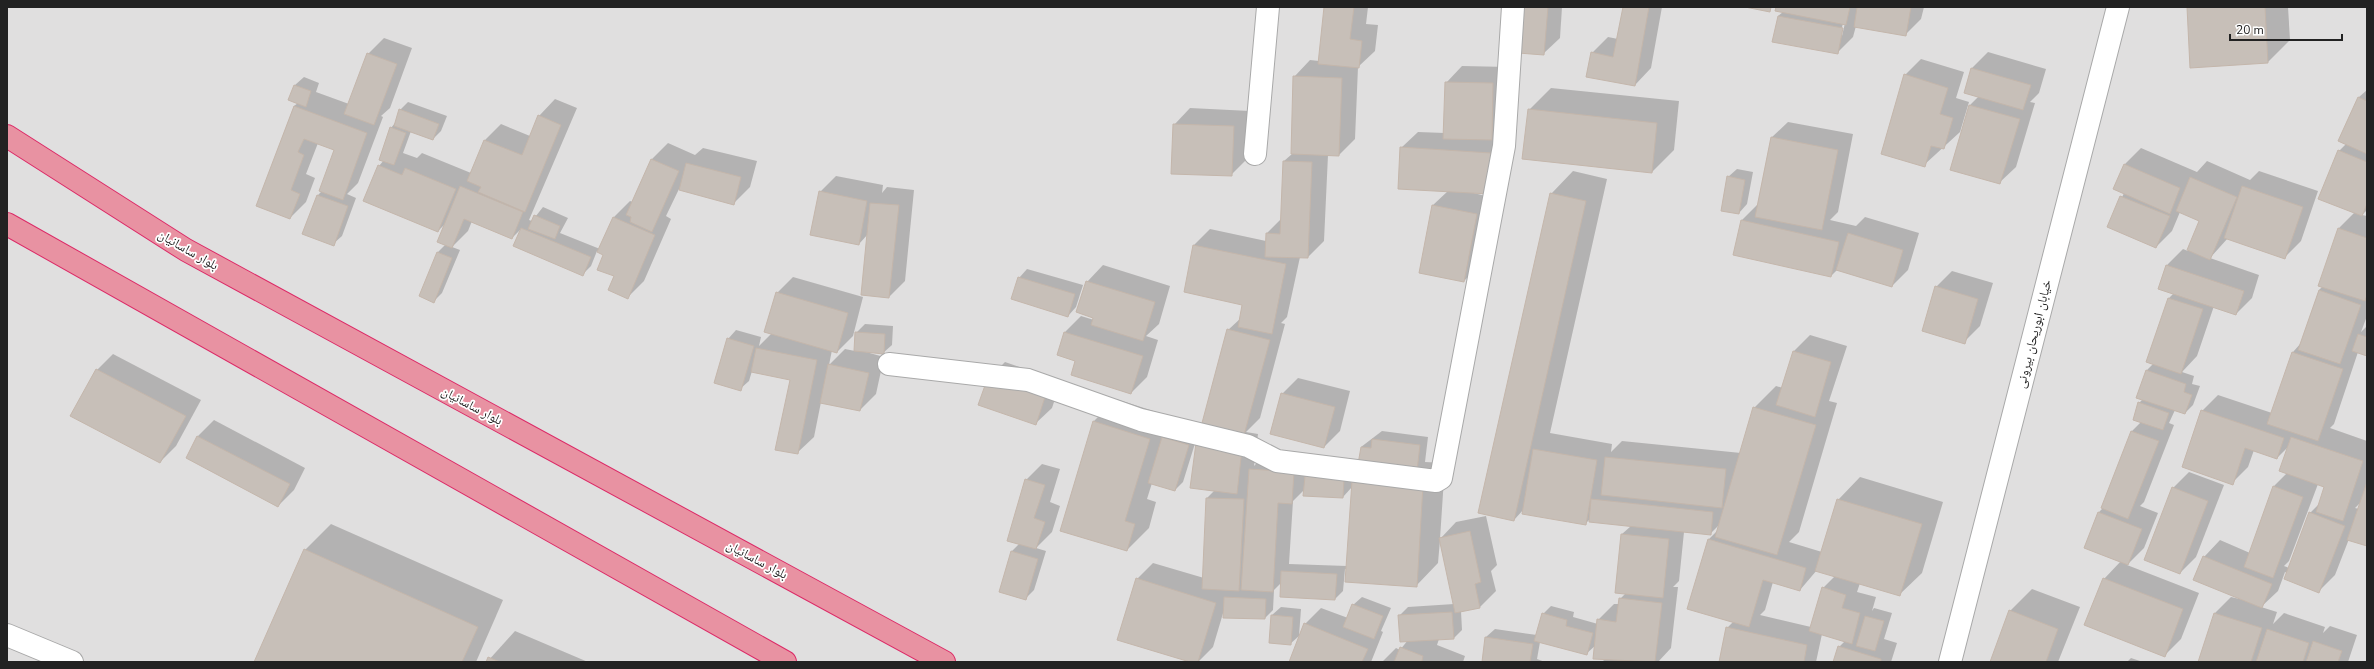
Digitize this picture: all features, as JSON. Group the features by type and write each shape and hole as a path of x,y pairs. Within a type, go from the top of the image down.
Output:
{"highway":[{"name":"بلوار ساسانیان","path":"7,136 186,250 944,662"},
{"path":"7,224 785,662"}],"street":[{"path":"1255,154 1268,7"},
{"path":"889,364 1028,380 1141,420 1248,446 1277,461 1436,481 1441,478 1504,146 1513,7"},
{"name":"خیابان ابوریحان بیرونی","path":"1950,662 2118,7"},
{"path":"7,635 72,662"}],"shaded area":[{"path":"7,7 2367,7 2367,662 7,662"}],"building":[{"path":"1324,7 1354,7 1350,39 1362,41 1359,68 1318,64"},
{"path":"1522,7 1548,7 1544,55 1518,53"},
{"path":"1623,7 1649,7 1635,86 1586,77 1591,52 1613,57"},
{"path":"1745,7 1771,7 1770,12"},
{"path":"1776,7 1850,7 1846,25 1775,11"},
{"path":"1857,7 1911,7 1906,36 1854,27"},
{"path":"2187,7 2265,7 2268,63 2190,68"},
{"path":"1778,16 1843,28 1838,54 1772,42"},
{"path":"367,53 397,64 374,125 344,114"},
{"path":"1971,68 2031,85 2023,110 1964,93"},
{"path":"1904,74 1948,88 1940,114 1953,118 1944,149 1931,146 1925,167 1881,154"},
{"path":"1293,76 1342,78 1339,156 1291,154"},
{"path":"1445,82 1493,83 1492,140 1443,139"},
{"path":"294,85 311,91 306,107 288,100"},
{"path":"2358,97 2367,101 2367,154 2338,141"},
{"path":"1969,105 2020,119 2000,184 1950,170"},
{"path":"294,106 367,133 343,200 319,191 334,150 304,139 298,152 304,155 291,190 300,194 290,219 256,206"},
{"path":"399,109 439,124 433,140 394,126"},
{"path":"1528,109 1657,123 1652,173 1522,159"},
{"path":"538,115 561,125 525,212 478,192 481,187 467,181 484,140 522,155"},
{"path":"1173,124 1234,126 1232,176 1171,174"},
{"path":"390,127 406,133 394,165 379,160"},
{"path":"1771,137 1838,150 1822,230 1755,217"},
{"path":"1400,147 1491,153 1489,194 1398,189"},
{"path":"2338,150 2367,162 2367,204 2362,216 2318,199"},
{"path":"651,159 679,171 652,232 630,222 631,217 626,215"},
{"path":"1283,161 1312,162 1308,258 1265,257 1266,233 1280,234"},
{"path":"686,163 741,177 734,205 679,190"},
{"path":"2124,164 2180,188 2170,214 2113,189"},
{"path":"378,165 402,175 405,168 456,189 438,232 363,201"},
{"path":"1727,176 1745,180 1739,214 1721,211"},
{"path":"2190,177 2237,197 2210,260 2187,250 2199,221 2176,211"},
{"path":"460,186 523,212 512,239 464,219 452,248 437,242"},
{"path":"2242,186 2303,207 2285,259 2224,238"},
{"path":"819,191 867,201 859,245 810,235"},
{"path":"1550,193 1586,201 1514,521 1478,513"},
{"path":"317,195 348,206 334,246 302,234"},
{"path":"2120,196 2170,216 2156,248 2107,227"},
{"path":"870,203 899,205 889,298 861,295"},
{"path":"1432,205 1477,214 1464,282 1419,273"},
{"path":"534,215 560,226 555,239 528,229"},
{"path":"613,217 655,235 628,299 608,290 614,276 597,270 603,255 597,252"},
{"path":"1741,220 1839,242 1831,277 1733,255"},
{"path":"521,228 591,257 583,276 513,246"},
{"path":"2338,228 2367,238 2367,295 2365,301 2318,286"},
{"path":"1848,233 1903,250 1892,287 1836,270"},
{"path":"1193,245 1286,264 1272,334 1238,327 1242,305 1184,292"},
{"path":"437,252 452,258 434,303 419,296"},
{"path":"2166,265 2244,291 2236,315 2158,289"},
{"path":"1018,277 1075,294 1068,317 1011,299"},
{"path":"1086,281 1155,302 1143,341 1091,325 1093,318 1076,312"},
{"path":"1935,286 1978,299 1965,344 1922,331"},
{"path":"2319,290 2361,305 2340,364 2298,350"},
{"path":"776,292 848,313 837,353 764,332"},
{"path":"2168,298 2203,309 2181,374 2146,362"},
{"path":"1227,329 1270,340 1244,435 1202,423"},
{"path":"855,332 885,334 884,354 854,351"},
{"path":"1064,332 1143,356 1131,394 1071,375 1075,361 1057,355"},
{"path":"2358,334 2367,337 2367,356 2352,351"},
{"path":"727,338 754,346 741,391 714,383"},
{"path":"756,348 817,360 798,454 775,450 790,380 751,372"},
{"path":"1793,351 1831,362 1815,417 1776,405"},
{"path":"2292,352 2343,369 2318,441 2267,424"},
{"path":"828,364 869,373 860,411 820,403"},
{"path":"96,369 186,416 160,463 70,416"},
{"path":"2146,370 2186,384 2184,392 2192,395 2185,414 2136,398"},
{"path":"988,377 1045,397 1036,425 978,405"},
{"path":"1281,393 1335,407 1324,448 1270,434"},
{"path":"2138,402 2169,413 2163,430 2133,420"},
{"path":"1753,407 1816,425 1777,555 1715,537"},
{"path":"2201,410 2284,438 2277,459 2245,448 2233,485 2182,467"},
{"path":"1093,421 1150,439 1125,521 1135,524 1127,551 1060,531"},
{"path":"2131,431 2159,441 2128,519 2101,508"},
{"path":"197,436 290,484 278,507 186,458"},
{"path":"1162,437 1189,445 1175,491 1148,483"},
{"path":"2291,437 2363,461 2343,521 2316,512 2324,487 2279,471"},
{"path":"1372,439 1420,445 1417,471 1358,464 1361,447 1371,448"},
{"path":"1196,443 1242,449 1237,494 1190,488"},
{"path":"1533,449 1597,460 1586,525 1522,514"},
{"path":"1605,457 1726,469 1722,508 1601,495"},
{"path":"1249,469 1294,472 1292,504 1278,503 1273,592 1241,590"},
{"path":"1305,476 1344,479 1343,498 1303,496"},
{"path":"1025,479 1045,485 1034,518 1045,522 1036,549 1007,541"},
{"path":"1352,481 1423,485 1417,587 1345,582"},
{"path":"2367,482 2367,546 2347,540"},
{"path":"2273,486 2303,497 2273,578 2244,567"},
{"path":"2172,487 2208,501 2180,574 2144,560"},
{"path":"1206,498 1244,499 1239,591 1202,589"},
{"path":"1591,499 1713,512 1711,535 1589,522"},
{"path":"1837,499 1922,524 1900,596 1815,571"},
{"path":"2098,512 2142,529 2128,565 2084,548"},
{"path":"2309,512 2345,526 2319,593 2284,579"},
{"path":"1470,531 1481,582 1475,584 1480,608 1455,613 1439,538"},
{"path":"1621,534 1669,539 1663,598 1615,593"},
{"path":"1708,539 1806,568 1800,591 1763,580 1749,627 1687,609"},
{"path":"304,549 478,627 462,662 254,662"},
{"path":"1011,551 1038,559 1026,600 999,592"},
{"path":"2203,556 2272,584 2262,608 2193,580"},
{"path":"1281,571 1337,574 1335,600 1280,597"},
{"path":"1136,578 1216,603 1198,662 1190,662 1117,640"},
{"path":"2103,578 2183,609 2165,657 2084,625"},
{"path":"1822,587 1846,595 1842,608 1860,613 1852,644 1809,631"},
{"path":"1224,597 1266,599 1265,619 1223,618"},
{"path":"1619,598 1662,603 1655,662 1593,659 1597,619 1616,622"},
{"path":"1352,604 1383,616 1374,639 1343,627"},
{"path":"2009,610 2058,629 2046,662 1990,662"},
{"path":"1452,612 1454,639 1400,642 1398,615"},
{"path":"1542,613 1567,620 1566,626 1593,633 1587,655 1534,641"},
{"path":"2214,613 2262,628 2251,662 2198,662"},
{"path":"1271,615 1293,617 1291,645 1269,643"},
{"path":"1865,616 1884,621 1875,651 1856,646"},
{"path":"1304,623 1368,649 1362,662 1289,662"},
{"path":"1726,627 1807,645 1804,662 1719,662"},
{"path":"2267,629 2309,643 2303,662 2256,662"},
{"path":"1485,637 1533,644 1530,662 1482,662"},
{"path":"2313,641 2342,651 2338,662 2306,662"},
{"path":"1838,646 1881,659 1881,662 1833,662"},
{"path":"1400,647 1423,656 1422,661 1424,662 1394,662"},
{"path":"488,657 500,662 486,662"}]}
